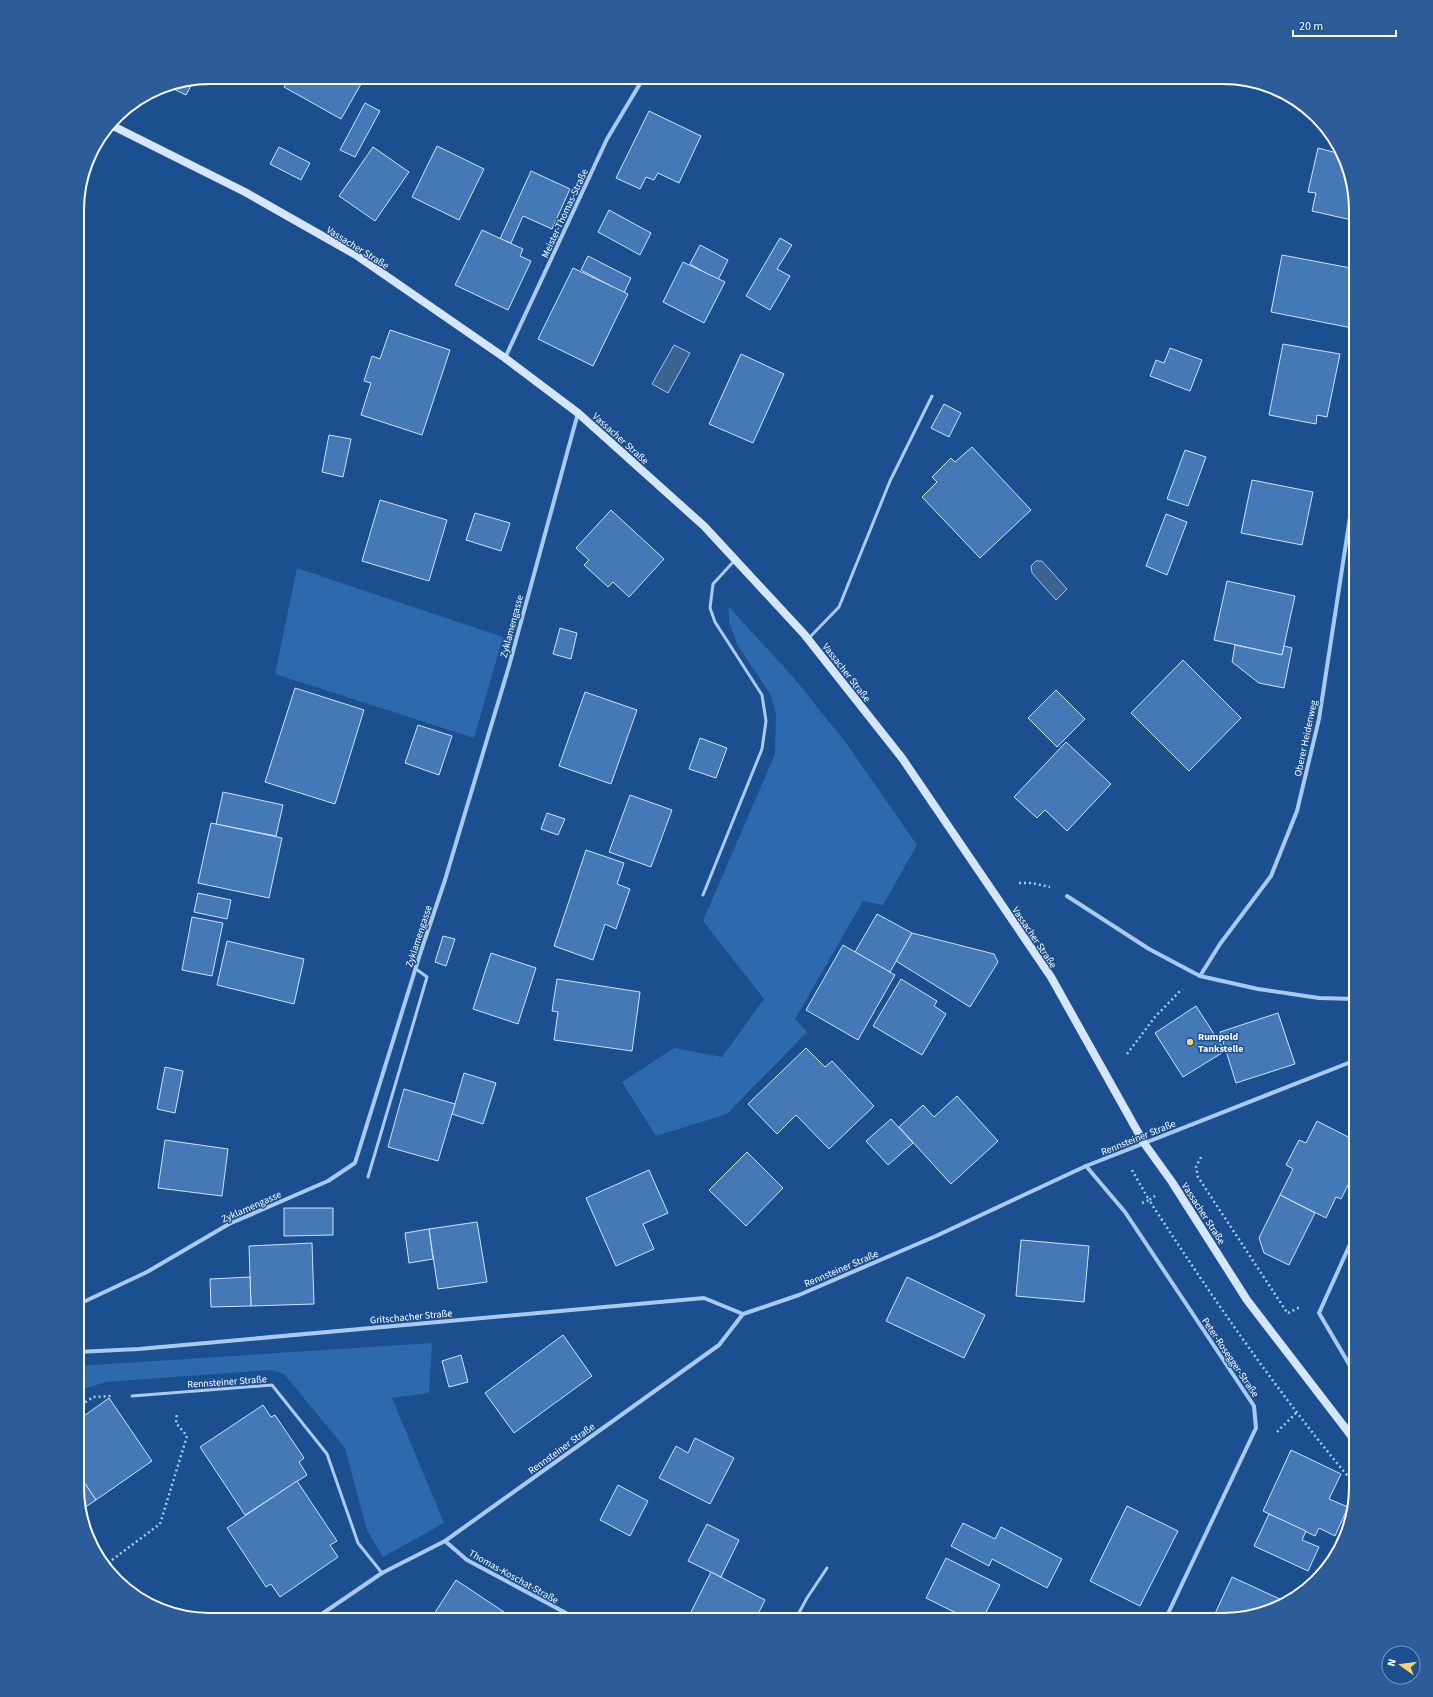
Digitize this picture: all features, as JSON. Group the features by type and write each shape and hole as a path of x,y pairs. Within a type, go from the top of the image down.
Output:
{"main road":[{"name":"Vassacher Straße","path":"115,127 245,192 356,255 505,358 578,413 704,526 808,639 902,758 1051,977 1144,1143 1172,1182 1247,1300 1349,1433"}],"street":[{"name":"Meister-Thomas-Straße","path":"505,358 607,139 640,84"},
{"name":"Zyklamengasse","path":"84,1302 147,1272 229,1224 328,1181 355,1164 445,880 509,666 578,413"},
{"name":"Oberer Heidenweg","path":"1200,976 1220,944 1271,876 1297,811 1319,719 1349,524"},
{"path":"1067,896 1149,949 1200,976 1258,989 1312,997 1349,999"},
{"name":"Rennsteiner Straße","path":"323,1613 382,1573 445,1541 719,1345 743,1314 800,1295 922,1242 1086,1166 1349,1063"},
{"name":"Peter-Rosegger-Straße","path":"1086,1166 1125,1212 1254,1406 1256,1428 1168,1613"},
{"path":"1349,1247 1319,1313 1349,1364"},
{"name":"Gritschacher Straße","path":"84,1352 139,1349 704,1298 743,1314"},
{"name":"Thomas-Koschat-Straße","path":"445,1541 467,1560 566,1613"}],"lane":[{"path":"808,639 839,607 890,481 932,396"},
{"path":"703,895 762,749 766,721 762,695 715,622 710,608 714,584 735,560"},
{"path":"368,1177 427,977 416,969"},
{"name":"Rennsteiner Straße","path":"132,1396 272,1385 327,1454 358,1544 382,1573"},
{"path":"799,1613 827,1568"}],"path":[{"path":"1019,883 1031,883 1053,888 1067,896"},
{"path":"1127,1054 1155,1017 1179,991 1200,976"},
{"path":"1122,1152 1149,1200 1199,1278 1254,1356 1320,1444 1349,1478"},
{"path":"1201,1157 1196,1167 1198,1178 1292,1320"},
{"path":"1125,1212 1149,1200"},
{"path":"109,1562 160,1524 187,1436 176,1423 177,1392"},
{"path":"84,1404 93,1398 132,1396"}],"shaded area":[{"path":"674,345 690,353 668,393 652,384"},
{"path":"1036,561 1042,561 1067,589 1056,600 1032,573 1031,566"},
{"path":"297,568 503,637 474,738 275,674"},
{"path":"729,607 794,678 846,743 917,845 883,905 863,901 795,1019 807,1032 727,1114 656,1136 622,1082 674,1048 722,1057 764,999 703,921 775,754 776,714 770,694 738,646 729,622"},
{"path":"432,1343 429,1393 392,1398 444,1523 383,1557 367,1530 345,1448 284,1374 271,1370 106,1382 84,1389 84,1366"}],"building":[{"path":"286,84 361,84 341,119 284,87"},
{"path":"191,85 186,95 175,90"},
{"path":"365,103 380,111 355,157 340,150"},
{"path":"649,111 701,136 679,183 658,173 654,180 646,177 640,189 616,178"},
{"path":"437,146 484,169 459,220 412,197"},
{"path":"279,147 310,163 301,180 270,164"},
{"path":"373,147 409,172 375,221 339,196"},
{"path":"1318,148 1335,152 1347,186 1349,219 1312,211 1316,193 1308,192"},
{"path":"531,171 570,189 552,229 523,216 511,243 500,239"},
{"path":"609,210 651,233 640,255 598,232"},
{"path":"482,230 523,249 520,256 531,261 508,310 455,285"},
{"path":"780,238 792,245 777,269 790,276 770,310 746,296"},
{"path":"700,245 728,260 718,280 690,264"},
{"path":"1282,255 1349,268 1349,327 1271,312"},
{"path":"588,256 631,278 624,293 581,270"},
{"path":"683,262 725,282 704,323 663,302"},
{"path":"573,268 628,294 593,366 538,339"},
{"path":"390,330 450,350 422,435 361,415 371,383 364,381 372,356 380,359"},
{"path":"1283,344 1340,354 1327,417 1317,415 1316,424 1269,415"},
{"path":"1170,348 1202,360 1190,391 1150,376 1156,360 1164,363"},
{"path":"741,354 784,374 753,443 709,424"},
{"path":"944,404 961,413 949,437 931,428"},
{"path":"329,435 351,439 343,477 322,472"},
{"path":"972,447 1031,510 980,558 922,497 937,482 932,477 951,458 955,462"},
{"path":"1185,450 1206,457 1188,506 1167,499"},
{"path":"1252,480 1313,492 1302,545 1241,533"},
{"path":"380,500 447,520 429,581 362,561"},
{"path":"611,510 664,559 629,597 613,582 608,587 584,565 589,560 576,548"},
{"path":"475,513 510,523 501,551 466,540"},
{"path":"1166,514 1187,522 1167,575 1146,566"},
{"path":"1227,581 1295,596 1282,655 1214,640"},
{"path":"560,628 577,633 571,659 553,654"},
{"path":"1235,645 1282,655 1284,646 1292,648 1284,688 1259,683 1232,662"},
{"path":"1183,660 1241,718 1189,771 1131,713"},
{"path":"295,688 364,710 335,804 265,782"},
{"path":"1056,690 1085,719 1057,747 1028,718"},
{"path":"585,692 637,710 611,784 559,766"},
{"path":"418,725 452,736 439,775 405,763"},
{"path":"700,738 727,748 716,778 689,769"},
{"path":"1066,742 1111,784 1067,831 1045,810 1037,818 1014,797"},
{"path":"223,792 283,805 276,836 216,824"},
{"path":"630,795 672,810 651,867 609,852"},
{"path":"547,813 565,819 558,835 541,829"},
{"path":"211,823 282,838 269,898 198,883"},
{"path":"586,850 624,863 617,884 630,889 616,929 605,924 593,960 554,946"},
{"path":"198,893 231,900 227,919 194,912"},
{"path":"877,914 912,933 890,972 855,952"},
{"path":"192,917 223,923 212,976 182,970"},
{"path":"912,933 994,954 998,962 970,1007 896,961"},
{"path":"443,936 455,939 446,966 435,962"},
{"path":"227,941 304,959 294,1004 217,985"},
{"path":"843,945 895,975 858,1040 806,1010"},
{"path":"491,953 536,968 518,1024 473,1009"},
{"path":"557,979 640,992 632,1051 554,1040 558,1012 552,1011"},
{"path":"901,979 937,1001 934,1006 946,1014 922,1055 873,1026"},
{"name":"Rumpold Tankstelle","path":"1196,1006 1225,1051 1183,1077 1155,1033"},
{"path":"1278,1013 1295,1064 1236,1083 1220,1032"},
{"path":"806,1048 825,1067 832,1061 874,1106 829,1149 796,1115 777,1134 748,1104"},
{"path":"165,1067 183,1071 175,1113 157,1109"},
{"path":"464,1073 496,1083 483,1124 452,1114"},
{"path":"404,1089 455,1104 438,1161 388,1147"},
{"path":"957,1096 998,1141 951,1184 899,1127 923,1105 934,1117"},
{"path":"891,1119 913,1143 888,1165 866,1141"},
{"path":"1317,1121 1349,1137 1349,1183 1341,1199 1336,1197 1326,1218 1280,1195 1293,1169 1286,1165 1299,1140 1306,1143"},
{"path":"165,1140 228,1149 222,1196 158,1188"},
{"path":"747,1152 783,1188 746,1226 709,1190"},
{"path":"649,1170 668,1213 643,1224 654,1249 616,1266 586,1198"},
{"path":"1280,1195 1315,1213 1289,1265 1264,1253 1259,1238"},
{"path":"284,1208 333,1208 333,1235 284,1236"},
{"path":"477,1222 487,1282 438,1289 429,1229"},
{"path":"429,1229 433,1259 409,1263 405,1233"},
{"path":"1021,1240 1089,1246 1084,1302 1016,1296"},
{"path":"312,1243 314,1304 251,1306 249,1246"},
{"path":"250,1277 251,1306 211,1307 210,1279"},
{"path":"907,1277 985,1315 964,1358 886,1321"},
{"path":"563,1335 592,1376 514,1433 485,1393"},
{"path":"461,1355 468,1382 449,1387 442,1361"},
{"path":"109,1398 152,1461 96,1500 84,1482 84,1416"},
{"path":"263,1405 271,1417 275,1415 304,1458 299,1462 307,1475 245,1515 200,1447"},
{"path":"695,1438 734,1458 710,1504 659,1478 676,1446 688,1453"},
{"path":"1291,1450 1341,1474 1329,1499 1348,1507 1335,1536 1319,1528 1315,1536 1263,1511"},
{"path":"297,1481 337,1541 330,1545 338,1557 280,1597 271,1584 266,1587 227,1528"},
{"path":"84,1482 96,1500 86,1507"},
{"path":"618,1485 648,1501 630,1536 600,1520"},
{"path":"1127,1506 1178,1531 1140,1606 1090,1581"},
{"path":"1269,1514 1306,1531 1302,1540 1319,1547 1308,1571 1254,1546"},
{"path":"963,1523 995,1539 1001,1527 1062,1559 1047,1588 992,1559 989,1566 951,1546"},
{"path":"707,1524 739,1540 721,1577 688,1561"},
{"path":"946,1558 1000,1585 986,1613 956,1613 926,1598"},
{"path":"711,1572 765,1600 758,1613 690,1613"},
{"path":"1232,1577 1280,1599 1247,1611 1215,1613"},
{"path":"456,1580 506,1613 435,1613"}],"place":[{"name":"Rumpold Tankstelle","path":"1190,1042"}]}
